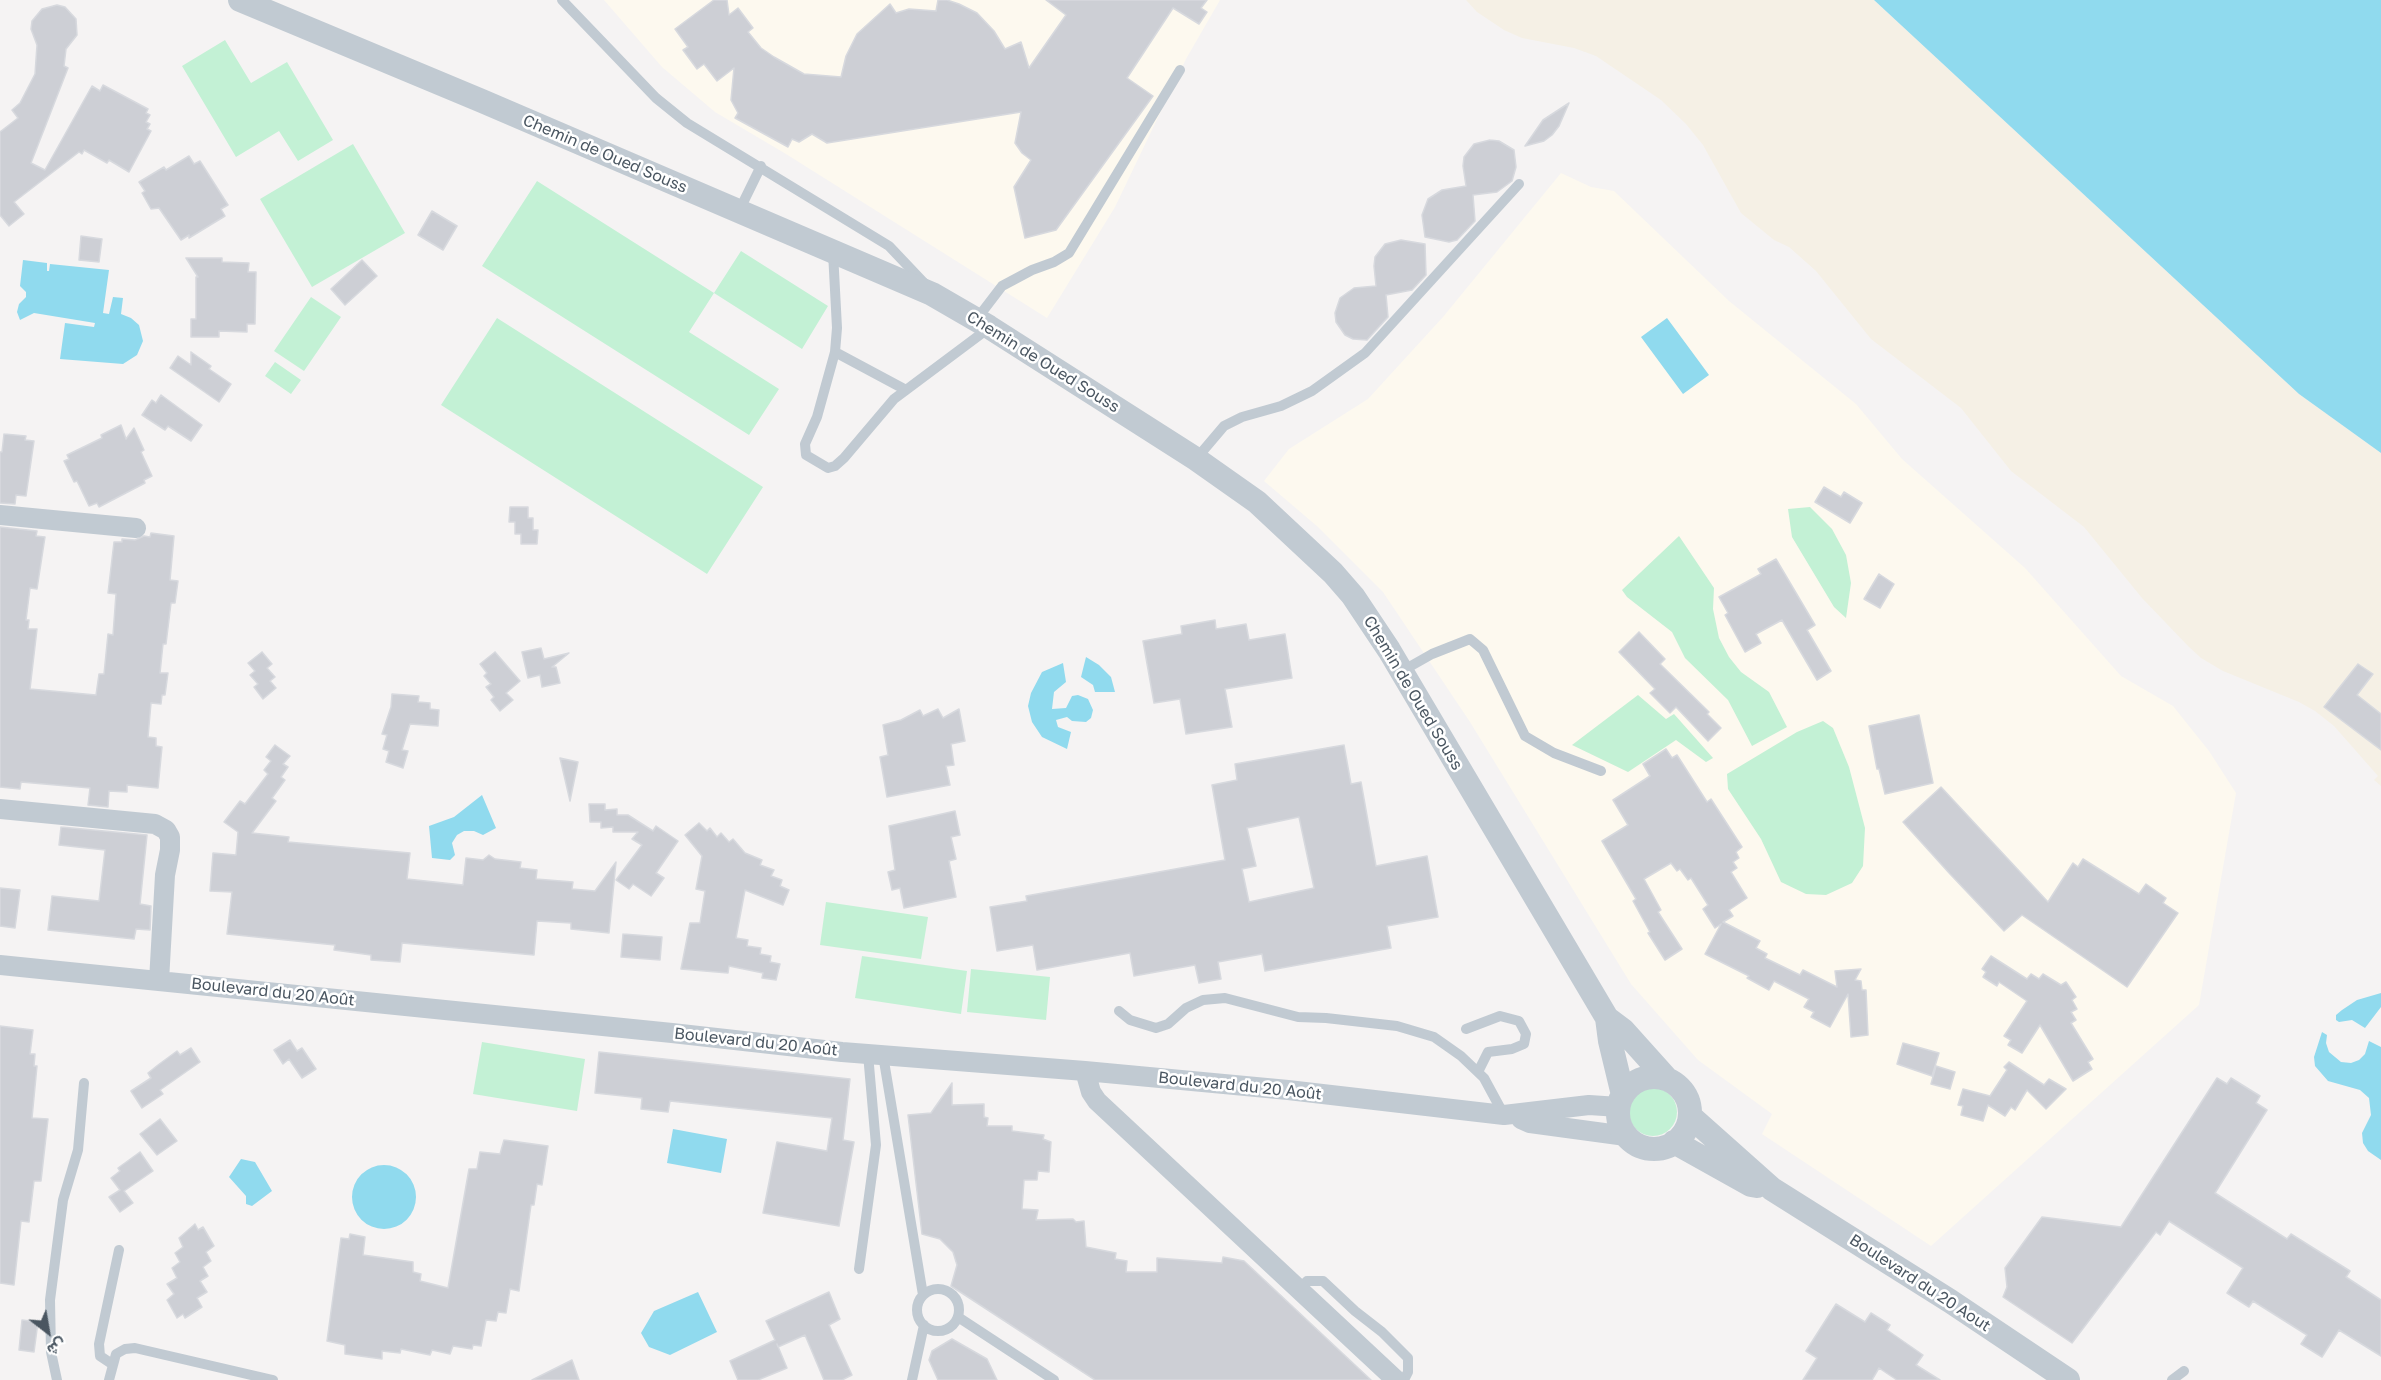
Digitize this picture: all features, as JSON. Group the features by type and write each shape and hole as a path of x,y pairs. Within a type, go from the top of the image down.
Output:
{"street":[{"name":"Chemin de Oued Souss","path":"240,0 739,210 932,294 1196,459 1257,502 1333,573 1368,617 1607,1018 1623,1030 1667,1079"},
{"path":"0,514 136,528"},
{"path":"0,809 155,824 166,830 170,837 170,850 165,875 159,981"},
{"name":"Boulevard du 20 Août","path":"0,965 876,1055 1288,1090 1508,1115 1530,1123 1626,1136"},
{"name":"Chemin de Oued Souss","path":"1607,1018 1621,1101"},
{"path":"1085,1071 1091,1092 1097,1101 1396,1380"},
{"path":"1657,1077 1667,1079 1677,1085 1689,1104 1690,1116 1685,1131 1665,1147 1646,1148 1635,1144 1626,1136 1618,1117 1621,1101 1637,1081 1657,1077"},
{"name":"Boulevard du 20 Août","path":"1508,1115 1621,1101"},
{"path":"1690,1116 1772,1189"},
{"path":"1674,1142 1751,1185 1772,1189"},
{"name":"Boulevard du 20 Aout","path":"1772,1189 1950,1301 2068,1380"}],"lane":[{"path":"562,0 656,98 715,141 761,166 888,246 912,269 932,294"},
{"path":"833,252 837,328 835,352 817,417 805,444 806,455 828,468 835,466 844,458 894,399 983,324 1002,286 1069,253 1180,70"},
{"path":"739,210 761,166"},
{"path":"1196,459 1224,426 1242,417 1281,406 1312,391 1365,353 1519,184"},
{"path":"835,352 906,390"},
{"path":"1402,671 1431,654 1470,639 1483,650 1525,736 1554,753 1601,771"},
{"path":"1119,1011 1130,1020 1156,1028 1168,1024 1186,1008 1203,1000 1225,998 1298,1017 1397,1026 1434,1037 1461,1056 1484,1078 1508,1115"},
{"path":"1466,1029 1500,1016 1519,1021 1526,1034 1524,1044 1512,1049 1488,1052 1478,1072"},
{"path":"859,1269 876,1145 876,1055"},
{"path":"876,1055 923,1295"},
{"path":"57,1380 51,1352 50,1300 63,1200 78,1150 84,1083"},
{"path":"112,1364 100,1356 99,1344 119,1250"},
{"path":"1299,1289 1307,1281 1323,1281 1408,1358 1408,1372 1404,1380"},
{"path":"938,1289 952,1294 957,1301 958,1317 947,1329 931,1329 924,1325 917,1310 923,1295 930,1290 938,1289"},
{"path":"958,1317 1054,1380"},
{"path":"912,1380 924,1325"},
{"path":"108,1380 116,1354 125,1348 135,1348 273,1380"},
{"path":"2172,1380 2184,1371"}],"shaded area":[{"path":"604,0 1220,0 1186,59 1115,207 1047,318 715,112 662,67"},
{"path":"1561,173 1591,187 1614,191 1729,301 1856,404 1902,459 2025,568 2121,676 2173,706 2209,751 2236,793 2199,1005 1931,1246 1762,1134 1772,1114 1698,1060 1631,984 1470,722 1383,592 1318,527 1264,481 1289,449 1368,399 1443,317"}],"green space":[{"path":"225,40 251,83 287,62 333,140 298,161 279,131 236,157 182,66"},
{"path":"353,144 405,233 312,287 260,199"},
{"path":"537,181 714,293 689,332 779,389 749,435 482,266"},
{"path":"741,251 828,306 802,349 714,293"},
{"path":"311,297 341,317 304,371 274,351"},
{"path":"497,318 763,487 707,574 441,405"},
{"path":"275,362 301,380 291,394 265,376"},
{"path":"1810,507 1832,529 1846,555 1851,583 1846,618 1834,607 1792,537 1788,509"},
{"path":"1679,536 1714,588 1713,609 1719,638 1729,657 1741,672 1769,692 1787,727 1752,746 1728,700 1685,658 1672,632 1627,597 1622,590"},
{"path":"1638,695 1666,719 1674,714 1713,758 1706,762 1676,740 1628,772 1572,745"},
{"path":"1823,721 1833,728 1849,767 1865,828 1863,866 1852,883 1826,895 1806,894 1781,882 1761,839 1728,789 1727,774 1797,732"},
{"path":"826,902 928,917 921,959 820,945"},
{"path":"862,956 967,971 961,1014 855,998"},
{"path":"971,969 1050,977 1046,1020 967,1012"},
{"path":"482,1042 585,1059 577,1111 473,1094"},
{"path":"1648,1088 1658,1088 1670,1095 1677,1107 1677,1117 1670,1129 1658,1136 1648,1136 1633,1125 1629,1117 1629,1107 1640,1092"}],"sand":[{"path":"1466,0 1874,0 2299,394 2381,453 2381,786 2374,780 2378,776 2334,726 2315,711 2299,702 2223,671 2201,658 2188,646 2142,598 2084,527 2011,471 1961,408 1871,339 1816,271 1789,247 1774,240 1741,213 1703,145 1686,124 1661,100 1596,56 1574,48 1522,38 1504,30 1477,12"}],"water":[{"path":"1874,0 2381,0 2381,453 2299,394"},
{"path":"23,260 47,263 47,271 49,271 50,264 109,270 103,313 109,314 113,297 123,298 121,314 131,318 139,325 143,341 137,355 123,364 60,359 65,323 94,327 95,323 34,313 20,320 17,312 19,304 26,297 26,292 20,286"},
{"path":"1667,318 1709,375 1683,394 1641,337"},
{"path":"1086,657 1099,665 1111,677 1115,692 1095,692 1093,685 1081,677"},
{"path":"1063,663 1066,682 1054,692 1052,709 1066,708 1072,696 1078,695 1088,699 1093,710 1091,718 1086,722 1072,721 1067,717 1056,720 1058,727 1071,732 1067,749 1042,737 1032,722 1028,706 1031,693 1042,672"},
{"path":"482,795 496,828 483,835 474,831 464,831 457,835 452,843 455,855 450,860 432,858 429,826 454,817"},
{"path":"2381,993 2381,1007 2365,1028 2352,1020 2339,1022 2336,1020 2336,1015 2357,1000"},
{"path":"2322,1032 2327,1035 2326,1043 2329,1052 2341,1062 2351,1063 2359,1060 2365,1054 2369,1041 2381,1047 2381,1160 2368,1151 2363,1143 2362,1133 2371,1115 2369,1098 2360,1090 2328,1081 2315,1066 2314,1057"},
{"path":"673,1129 727,1139 721,1173 667,1163"},
{"path":"241,1159 255,1162 272,1191 252,1206 246,1204 246,1196 229,1177"},
{"path":"384,1165 407,1174 416,1197 407,1220 384,1229 361,1220 352,1197 361,1174"},
{"path":"698,1292 717,1332 670,1355 649,1347 641,1333 654,1311"}],"building":[{"path":"714,0 727,0 729,15 738,8 753,28 748,32 761,48 774,57 804,74 841,77 846,56 857,34 890,4 896,13 909,9 936,11 938,0 959,4 977,13 994,31 1005,49 1021,42 1029,68 1066,15 1046,0 1207,0 1201,8 1207,12 1199,24 1173,8 1127,78 1153,96 1056,230 1025,238 1014,187 1031,160 1015,143 1021,112 827,143 812,134 799,142 792,139 788,147 735,118 738,113 731,100 734,68 717,81 704,64 697,69 683,50 688,47 675,29"},
{"path":"57,5 65,7 76,19 77,35 66,49 64,66 68,68 31,163 45,170 92,86 100,91 103,85 148,109 146,113 150,115 146,122 150,124 147,129 151,131 129,172 109,160 107,163 84,150 82,154 79,152 14,202 24,214 9,226 0,215 0,132 18,118 12,110 20,103 35,74 37,45 31,29 32,21 42,9"},
{"path":"1569,103 1559,126 1552,135 1544,141 1525,146 1543,120"},
{"path":"1490,140 1499,141 1514,150 1516,167 1512,181 1497,192 1473,195 1475,221 1457,240 1449,242 1425,237 1422,215 1428,199 1442,190 1466,186 1464,157 1474,144"},
{"path":"189,156 194,164 200,161 228,205 221,209 225,216 189,238 189,235 181,240 159,208 151,209 142,193 145,191 139,182 164,167 166,170"},
{"path":"432,211 457,226 443,250 418,235"},
{"path":"81,236 102,239 99,262 79,260"},
{"path":"1401,240 1425,244 1426,275 1412,290 1386,295 1388,317 1367,340 1353,339 1345,335 1336,322 1335,313 1340,298 1354,288 1376,286 1375,257 1385,244"},
{"path":"186,258 222,258 222,262 249,263 248,272 256,272 255,324 247,324 247,332 219,331 219,337 191,337 191,319 196,319 196,277 198,277"},
{"path":"362,260 377,276 345,305 331,289"},
{"path":"191,352 211,366 209,369 231,384 219,402 170,368 178,356 191,365"},
{"path":"161,395 202,425 191,441 168,426 165,430 142,415 152,400 156,403"},
{"path":"121,425 126,439 134,428 144,450 141,452 152,476 144,480 145,483 99,507 97,503 89,506 64,461 69,459 67,455 102,438 101,435"},
{"path":"4,434 26,436 25,440 34,441 26,496 16,495 15,504 0,503 0,452 2,452"},
{"path":"1824,487 1841,497 1844,492 1862,503 1850,523 1815,502"},
{"path":"510,507 528,507 528,518 533,518 533,530 538,530 537,544 521,544 521,534 515,534 515,522 509,522"},
{"path":"0,527 37,531 36,536 45,537 37,589 30,588 26,620 29,620 28,629 37,629 30,689 96,695 99,674 104,674 108,634 113,635 116,594 108,593 114,542 122,542 122,539 135,540 144,536 150,537 151,533 174,536 170,580 178,581 175,603 171,603 160,673 168,673 165,695 162,695 161,704 151,703 148,737 156,738 156,746 162,747 158,788 127,785 127,792 109,791 108,807 88,805 90,788 21,782 20,789 0,787"},
{"path":"1776,559 1815,625 1807,630 1831,671 1817,680 1782,620 1756,634 1761,643 1745,652 1725,615 1728,613 1719,597 1761,574 1758,569"},
{"path":"1879,574 1894,584 1880,608 1864,599"},
{"path":"1215,620 1216,629 1246,624 1249,640 1285,634 1292,678 1225,689 1232,727 1186,734 1180,699 1154,703 1143,641 1182,634 1181,626"},
{"path":"1639,632 1665,659 1660,664 1709,712 1707,714 1721,728 1708,741 1676,707 1670,713 1650,693 1655,689 1619,652"},
{"path":"541,648 544,659 569,653 552,667 556,667 560,683 542,687 540,675 528,678 522,652"},
{"path":"262,652 272,664 267,668 275,677 270,681 276,688 263,699 254,687 258,684 250,675 255,671 248,663"},
{"path":"495,652 520,681 506,693 513,700 500,711 491,700 494,697 486,687 491,684 484,676 487,673 480,664"},
{"path":"2358,664 2373,674 2357,695 2381,714 2381,750 2324,707"},
{"path":"392,694 419,696 418,702 430,703 430,709 439,710 438,726 410,724 402,750 408,751 403,768 386,762 389,751 383,749 387,735 382,734 391,707"},
{"path":"938,709 943,718 959,709 965,741 951,744 954,765 946,766 950,785 887,797 880,757 888,755 883,725 901,720 920,710 923,716"},
{"path":"1919,715 1933,783 1885,794 1879,769 1877,769 1869,726"},
{"path":"275,745 290,756 283,764 288,767 281,777 285,780 272,798 276,801 252,833 289,837 288,842 410,853 407,879 463,885 466,858 483,860 489,855 495,859 521,862 520,868 537,870 536,879 573,882 572,889 595,891 616,862 609,933 571,929 571,923 537,921 534,955 402,943 400,962 371,960 371,955 334,950 335,945 227,934 232,892 210,891 213,853 236,855 238,832 224,822 240,801 245,804 268,774 264,770 271,761 266,757"},
{"path":"1344,745 1351,784 1361,782 1376,866 1427,856 1438,917 1387,926 1391,948 1265,971 1262,954 1218,962 1221,979 1199,983 1195,965 1134,976 1130,953 1037,970 1033,945 997,951 990,907 1027,901 1026,896 1225,860 1212,785 1237,780 1235,764","holes":["1299,817 1314,888 1249,902 1242,869 1256,866 1247,828"]},
{"path":"1666,749 1672,758 1677,755 1707,802 1711,799 1742,847 1736,852 1739,858 1733,862 1737,868 1731,872 1747,898 1729,910 1733,916 1723,922 1760,941 1756,948 1767,954 1765,958 1800,975 1803,970 1837,987 1835,971 1861,969 1855,980 1861,981 1862,990 1866,990 1868,1035 1851,1037 1848,994 1830,1027 1811,1017 1814,1012 1804,1007 1809,999 1774,981 1769,990 1747,978 1749,976 1705,954 1721,924 1715,928 1703,909 1708,905 1691,878 1688,880 1680,869 1677,871 1671,863 1644,879 1661,910 1658,912 1682,949 1665,960 1648,933 1650,932 1633,901 1636,899 1602,841 1628,825 1613,800 1650,776 1643,764"},
{"path":"560,758 578,762 570,801"},
{"path":"1941,787 2048,902 2073,863 2078,867 2083,859 2139,894 2146,884 2166,898 2163,903 2178,913 2127,987 2022,915 2004,931 1950,874 1903,822"},
{"path":"589,804 605,804 605,810 617,809 617,815 628,815 653,831 656,826 678,841 656,873 664,878 651,896 633,884 629,889 616,880 642,845 632,839 638,832 613,832 613,827 601,828 601,822 590,822"},
{"path":"955,811 960,835 951,837 956,859 949,861 956,897 904,908 900,888 892,890 888,872 895,870 889,826"},
{"path":"699,823 707,831 710,828 717,837 721,833 729,842 733,839 745,853 762,860 760,865 774,870 771,876 782,880 780,886 789,890 783,905 745,890 736,938 748,940 747,946 761,948 760,954 771,956 770,962 780,964 776,980 762,978 763,973 729,966 728,973 681,969 690,923 700,923 705,891 696,889 702,856 685,835"},
{"path":"61,827 147,835 140,904 151,906 150,930 136,929 134,939 48,930 52,896 99,901 105,850 59,845"},
{"path":"0,888 20,890 15,928 0,926"},
{"path":"623,934 662,937 660,960 621,957"},
{"path":"1991,956 2027,979 2031,974 2039,979 2043,974 2061,985 2066,982 2076,997 2072,1000 2077,1009 2071,1012 2076,1020 2071,1023 2093,1059 2088,1062 2092,1069 2073,1081 2040,1025 2022,1053 2008,1045 2011,1040 2004,1036 2027,1001 1999,982 1997,986 1983,977 1986,972 1982,969"},
{"path":"0,1026 33,1030 30,1054 35,1054 34,1066 37,1066 32,1118 48,1119 41,1181 34,1181 29,1222 21,1221 14,1285 0,1283"},
{"path":"290,1040 297,1051 302,1048 316,1069 302,1078 289,1059 283,1064 274,1050"},
{"path":"1903,1043 1939,1053 1932,1076 1897,1064"},
{"path":"191,1048 200,1062 160,1090 163,1094 142,1108 131,1091 151,1078 148,1073 177,1051 180,1055"},
{"path":"599,1052 850,1079 843,1140 854,1142 839,1226 763,1213 777,1142 827,1151 832,1118 670,1101 668,1112 641,1109 642,1098 595,1093"},
{"path":"2009,1062 2044,1085 2049,1079 2066,1089 2046,1109 2027,1090 2015,1110 2011,1107 2005,1116 1988,1105 1983,1121 1961,1115 1963,1106 1958,1105 1963,1089 1990,1096 2007,1070 2004,1067"},
{"path":"1936,1066 1955,1072 1950,1089 1931,1084"},
{"path":"2217,1078 2227,1084 2231,1078 2260,1096 2256,1103 2267,1110 2215,1193 2287,1239 2291,1234 2350,1271 2346,1277 2381,1300 2381,1356 2339,1330 2322,1357 2301,1344 2307,1335 2253,1301 2249,1307 2227,1293 2243,1268 2169,1221 2160,1235 2156,1232 2072,1343 2003,1297 2007,1287 2005,1268 2042,1217 2121,1227"},
{"path":"952,1083 952,1105 984,1104 984,1117 988,1118 987,1126 1012,1126 1012,1131 1044,1135 1043,1139 1051,1142 1049,1172 1038,1171 1037,1180 1024,1180 1022,1209 1038,1210 1036,1220 1084,1221 1086,1247 1116,1253 1115,1259 1127,1261 1126,1272 1157,1272 1157,1258 1222,1263 1223,1257 1244,1261 1371,1380 1095,1380 951,1286 957,1265 953,1252 940,1239 922,1234 908,1115 931,1113"},
{"path":"160,1119 177,1141 157,1155 140,1134"},
{"path":"504,1140 548,1146 542,1185 537,1184 534,1205 531,1205 519,1291 510,1289 506,1313 498,1312 496,1321 486,1320 481,1346 473,1345 472,1349 453,1346 450,1354 432,1350 430,1355 401,1349 400,1353 382,1351 382,1359 345,1354 345,1345 327,1341 341,1238 349,1239 350,1234 365,1237 363,1255 413,1262 413,1272 421,1274 420,1281 448,1288 469,1169 477,1169 480,1152 500,1154"},
{"path":"140,1152 153,1171 124,1191 133,1203 120,1212 109,1197 120,1190 111,1178 120,1171 118,1168"},
{"path":"195,1224 198,1230 203,1227 214,1246 206,1252 211,1261 203,1267 208,1276 200,1281 207,1292 197,1298 202,1307 185,1318 183,1314 177,1318 167,1300 174,1294 167,1284 177,1278 172,1268 180,1262 175,1253 183,1247 179,1238"},
{"path":"829,1292 840,1319 829,1325 852,1375 842,1380 824,1380 805,1335 778,1347 787,1368 758,1380 738,1380 730,1361 775,1340 766,1321"},
{"path":"1836,1304 1865,1322 1871,1313 1890,1325 1887,1330 1923,1355 1916,1365 1940,1380 1897,1380 1879,1368 1872,1380 1803,1380 1817,1358 1806,1351"},
{"path":"22,1320 38,1322 34,1352 19,1350"},
{"path":"952,1339 987,1359 997,1380 938,1380 929,1360 932,1351"},
{"path":"572,1360 579,1380 532,1380"}]}
